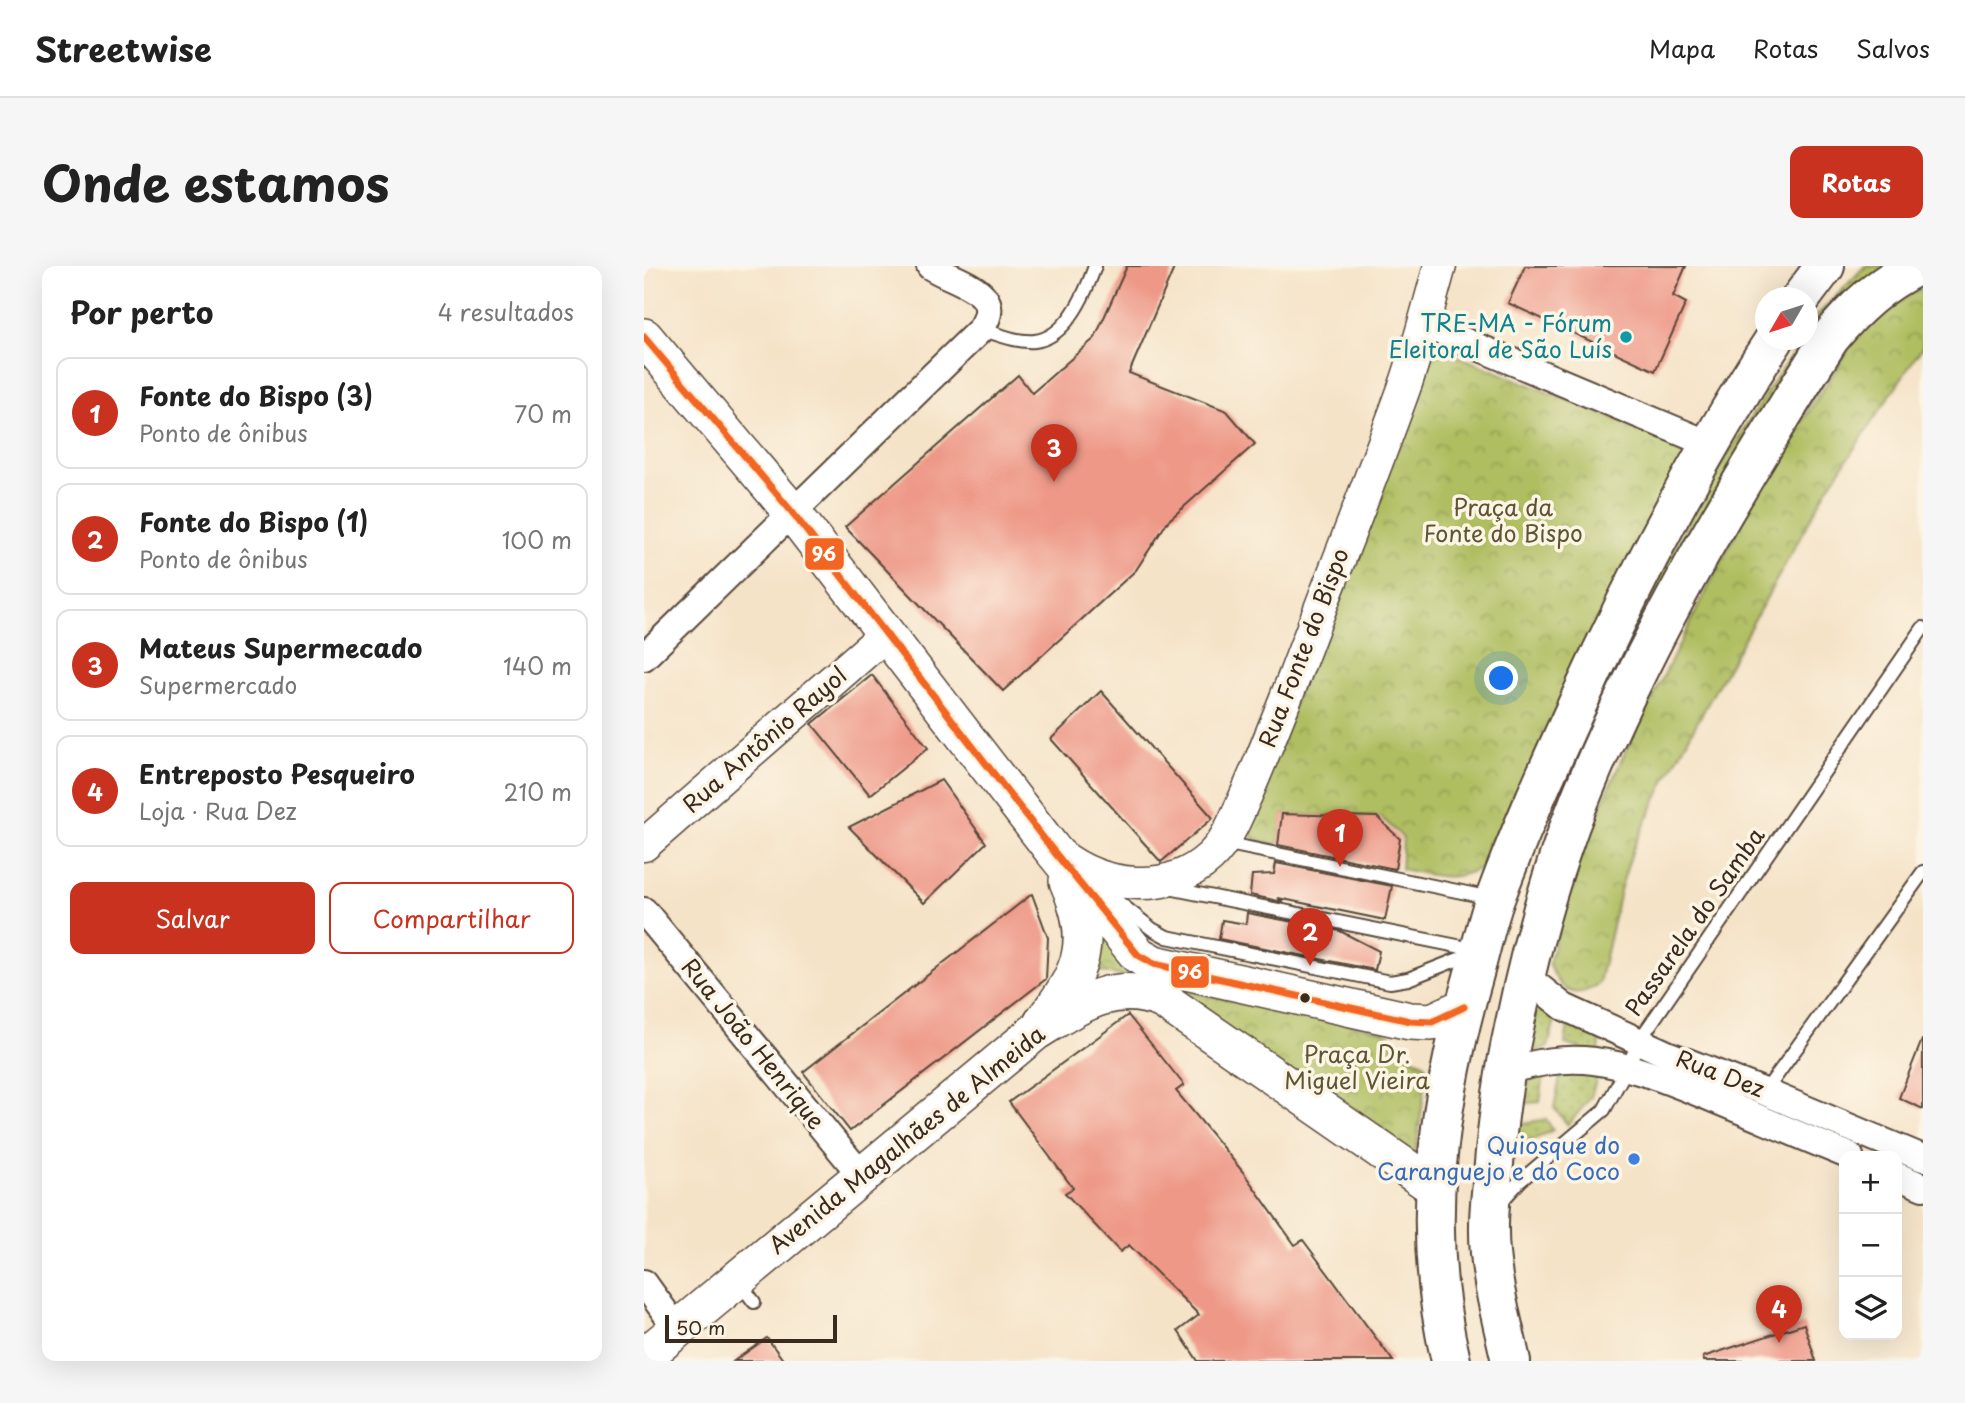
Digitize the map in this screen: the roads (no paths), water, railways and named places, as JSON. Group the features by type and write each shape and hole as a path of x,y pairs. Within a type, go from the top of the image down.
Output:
{"main road":[{"path":"1809,287 1825,266"},
{"path":"1511,1361 1493,1283 1489,1225 1498,1111 1525,976 1541,914 1570,827 1621,708 1694,561 1736,489 1830,338 1880,286 1917,266"},
{"path":"644,337 792,512 1132,949 1144,960 1410,1021 1432,1022 1464,1007"},
{"path":"1451,1361 1441,1321 1435,1273 1434,1187 1443,1103 1464,1007 1495,899 1529,811 1612,626 1709,444 1768,350"},
{"path":"1035,1032 1077,972 1082,943 1079,911 1068,878 1054,849"},
{"name":"Avenida Magalhães de Almeida","path":"644,1357 678,1330 746,1291 862,1176 1035,1032 1075,1008 1108,994 1123,992 1151,995 1163,1000 1434,1187"}],"street":[{"path":"644,657 985,317 986,299 969,286 930,266"},
{"name":"Rua Fonte do Bispo","path":"1054,849 1111,879 1145,884 1184,874 1204,862 1223,843 1276,723 1407,381 1440,266"},
{"path":"1423,324 1709,444"},
{"name":"Rua Antônio Rayol","path":"644,845 886,634"},
{"name":"Rua João Henrique","path":"644,911 862,1176"},
{"name":"Rua Dez","path":"1525,976 1564,1007 1639,1041 1923,1158"},
{"name":"Rua Dez","path":"1504,1071 1554,1060 1594,1061 1627,1068 1670,1082 1839,1151"},
{"path":"1902,1178 1923,1187"},
{"path":"644,1283 678,1330"}],"lane":[{"path":"985,317 1010,338 1036,341 1052,334 1068,320 1086,292 1095,266"},
{"name":"Passarela do Samba","path":"1489,1225 1501,1203 1520,1181 1604,1110 1639,1041 1923,628"},
{"path":"1223,843 1495,899"},
{"path":"1054,849 1152,929 1184,942 1390,982 1408,979 1480,951"},
{"path":"1749,1114 1923,872"},
{"path":"1145,884 1480,951"}],"place":[{"name":"TRE-MA - Fórum Eleitoral de São Luís","path":"1626,337"},
{"name":"Mateus Supermecado","path":"1054,482"},
{"name":"Fonte do Bispo (3)","path":"1340,867"},
{"name":"Fonte do Bispo (1)","path":"1310,966"},
{"name":"Quiosque do Caranguejo e do Coco","path":"1634,1159"},
{"name":"Entreposto Pesqueiro","path":"1779,1343"}],"park label":[{"name":"Praça da Fonte do Bispo","path":"1503,521"},
{"name":"Praça Dr. Miguel Vieira","path":"1357,1068"}]}
